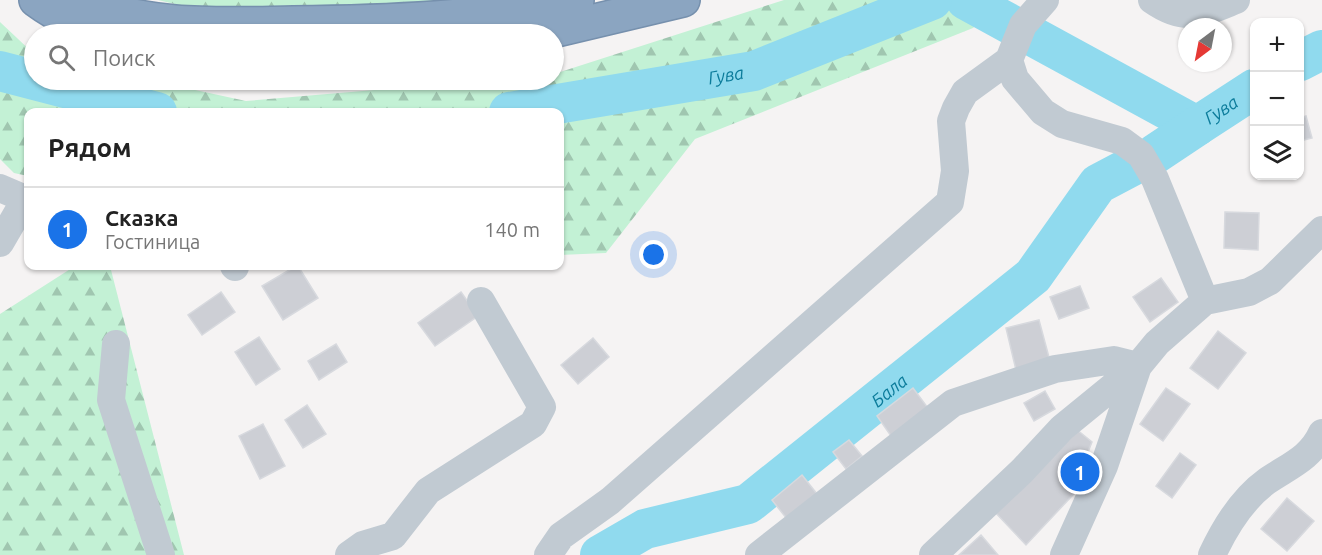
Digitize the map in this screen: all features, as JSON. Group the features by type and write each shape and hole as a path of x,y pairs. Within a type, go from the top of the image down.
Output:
{"highway":[{"path":"36,0 55,14 79,24"},
{"path":"82,0 114,11 194,24"},
{"path":"233,24 464,17 518,11 577,0"},
{"path":"564,28 683,0"}],"street":[{"path":"548,555 561,536 610,501 950,202 955,171 951,122 956,108 965,92 1010,55 1023,25 1045,0"},
{"path":"1152,0 1167,11 1188,16 1236,0"},
{"path":"1010,55 1015,79 1043,112 1062,124 1122,141 1141,155 1155,179 1205,301"},
{"path":"0,243 18,196"},
{"path":"933,555 1022,471 1062,428 1138,366 1157,343 1205,301 1250,292 1270,281 1322,230"},
{"path":"349,555 363,545 393,536 428,491 533,423 542,407 480,301"},
{"path":"116,344 111,400 161,555"},
{"path":"759,555 953,404 1055,369 1114,360 1138,366"},
{"path":"1064,555 1104,466 1138,366"},
{"path":"1212,555 1225,528 1241,506 1266,482 1306,456 1322,433"}],"green space":[{"path":"158,0 485,0 216,14"},
{"path":"784,0 1003,0 973,28 695,139 606,253 564,255 564,108 24,108 24,175 14,173 0,159 0,22 24,45 24,90 195,90 246,101 375,90 564,90 564,71"},
{"path":"69,270 111,270 184,555 0,555 0,314"}],"building":[{"path":"1306,116 1312,138 1304,140 1304,126 1304,117"},
{"path":"1225,212 1259,213 1258,250 1224,248"},
{"path":"289,270 300,270 318,298 283,320 262,286"},
{"path":"1161,278 1178,302 1150,322 1133,297"},
{"path":"1080,286 1089,308 1059,319 1050,297"},
{"path":"221,292 235,312 202,335 188,315"},
{"path":"461,292 478,316 435,346 418,323"},
{"path":"1039,320 1050,361 1016,370 1006,328"},
{"path":"1218,331 1246,353 1218,389 1190,368"},
{"path":"259,337 280,369 256,385 235,352"},
{"path":"593,338 609,357 578,384 561,365"},
{"path":"336,344 347,362 319,380 308,361"},
{"path":"913,388 928,408 891,436 877,416"},
{"path":"1166,388 1190,404 1163,441 1140,424"},
{"path":"1045,391 1055,409 1034,421 1024,403"},
{"path":"307,405 326,434 303,448 285,420"},
{"path":"263,424 285,466 260,479 239,436"},
{"path":"1076,429 1092,442 1080,472 1085,482 1026,545 993,510"},
{"path":"849,440 862,456 846,469 833,452"},
{"path":"1180,453 1196,465 1172,498 1156,486"},
{"path":"802,475 817,494 787,519 772,500"},
{"path":"1287,498 1314,521 1287,551 1261,529"},
{"path":"981,535 998,555 959,555"}],"waterway":[{"name":"Гува","path":"533,108 754,71 932,0"},
{"name":"Гува","path":"966,0 1197,126 1250,92"},
{"name":"Гува","path":"1304,59 1322,50"},
{"name":"Гува","path":"0,71 24,77"},
{"name":"Гува","path":"73,90 142,108"},
{"name":"Бала","path":"1155,154 1197,126"},
{"name":"Бала","path":"600,555 645,529 748,504 1033,276 1098,184 1134,165"}],"place":[{"name":"Сказка","path":"1080,472"}]}
